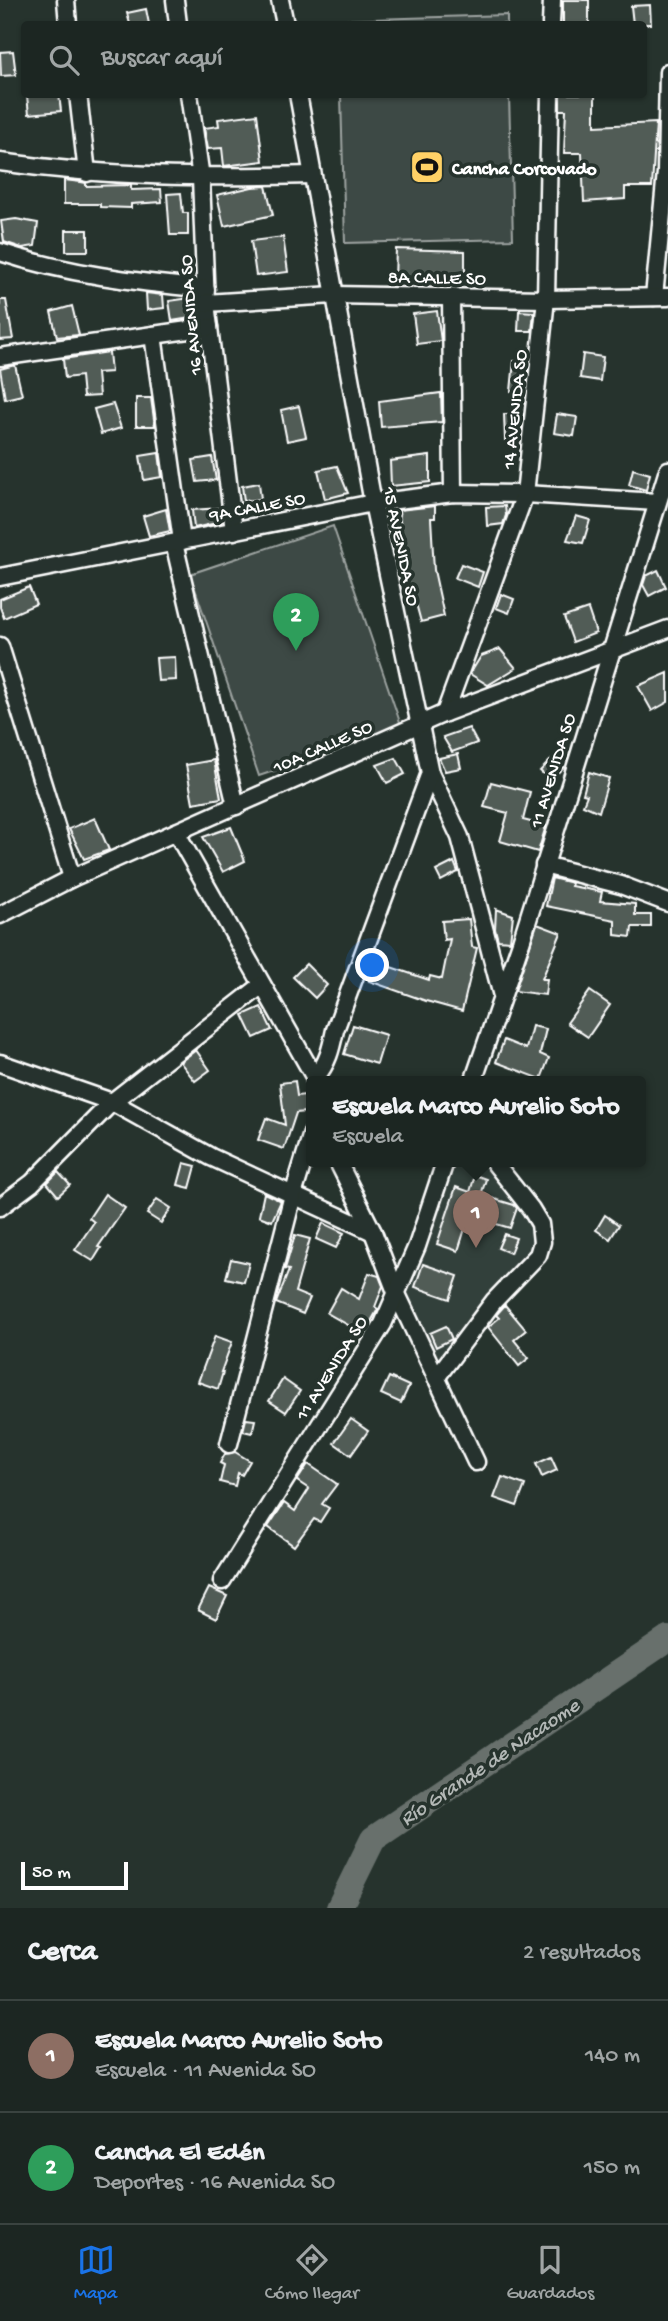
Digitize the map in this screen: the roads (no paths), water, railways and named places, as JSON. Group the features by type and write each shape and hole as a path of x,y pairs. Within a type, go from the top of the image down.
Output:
{"street":[{"path":"66,0 68,21"},
{"path":"175,0 178,21"},
{"path":"280,0 284,21"},
{"path":"551,21 552,0"},
{"path":"661,297 668,72"},
{"path":"78,98 87,173"},
{"name":"16 AVENIDA SO","path":"190,98 201,178 209,327 234,531"},
{"name":"15 AVENIDA SO","path":"299,98 373,503 419,725 430,773 460,837 502,996"},
{"name":"14 AVENIDA SO","path":"445,713 525,494 546,299 550,98"},
{"path":"0,162 87,173 201,178 313,175"},
{"name":"8A CALLE SO","path":"0,252 40,265 206,296 334,295 546,299 661,297"},
{"path":"451,297 453,493"},
{"path":"0,357 209,327"},
{"path":"153,335 178,542 236,806"},
{"name":"11 AVENIDA SO","path":"474,1076 544,865 668,470"},
{"name":"9A CALLE SO","path":"0,577 373,503 453,493 525,494 657,502"},
{"name":"10A CALLE SO","path":"0,915 72,878 445,713 668,629"},
{"path":"0,646 72,878"},
{"path":"318,1076 331,1053 335,1030 430,773"},
{"path":"176,832 313,1076"},
{"path":"544,865 621,885 668,903"},
{"path":"0,1207 32,1183 112,1102 262,985"},
{"path":"0,1063 112,1102 211,1157 373,1232"},
{"path":"229,1444 306,1153"},
{"path":"340,1167 373,1232 396,1292 476,1462"},
{"name":"11 AVENIDA SO","path":"222,1581 383,1324 417,1246 443,1167"},
{"path":"436,1378 495,1301 538,1255 542,1242 540,1224 498,1167"}],"waterway":[{"name":"Río Grande de Nacaome","path":"339,1908 373,1839 668,1639"}],"place":[{"name":"Cancha Corcovado","path":"427,167"},
{"name":"Cancha El Edén","path":"296,651"},
{"name":"Escuela Marco Aurelio Soto","path":"476,1248"}]}
